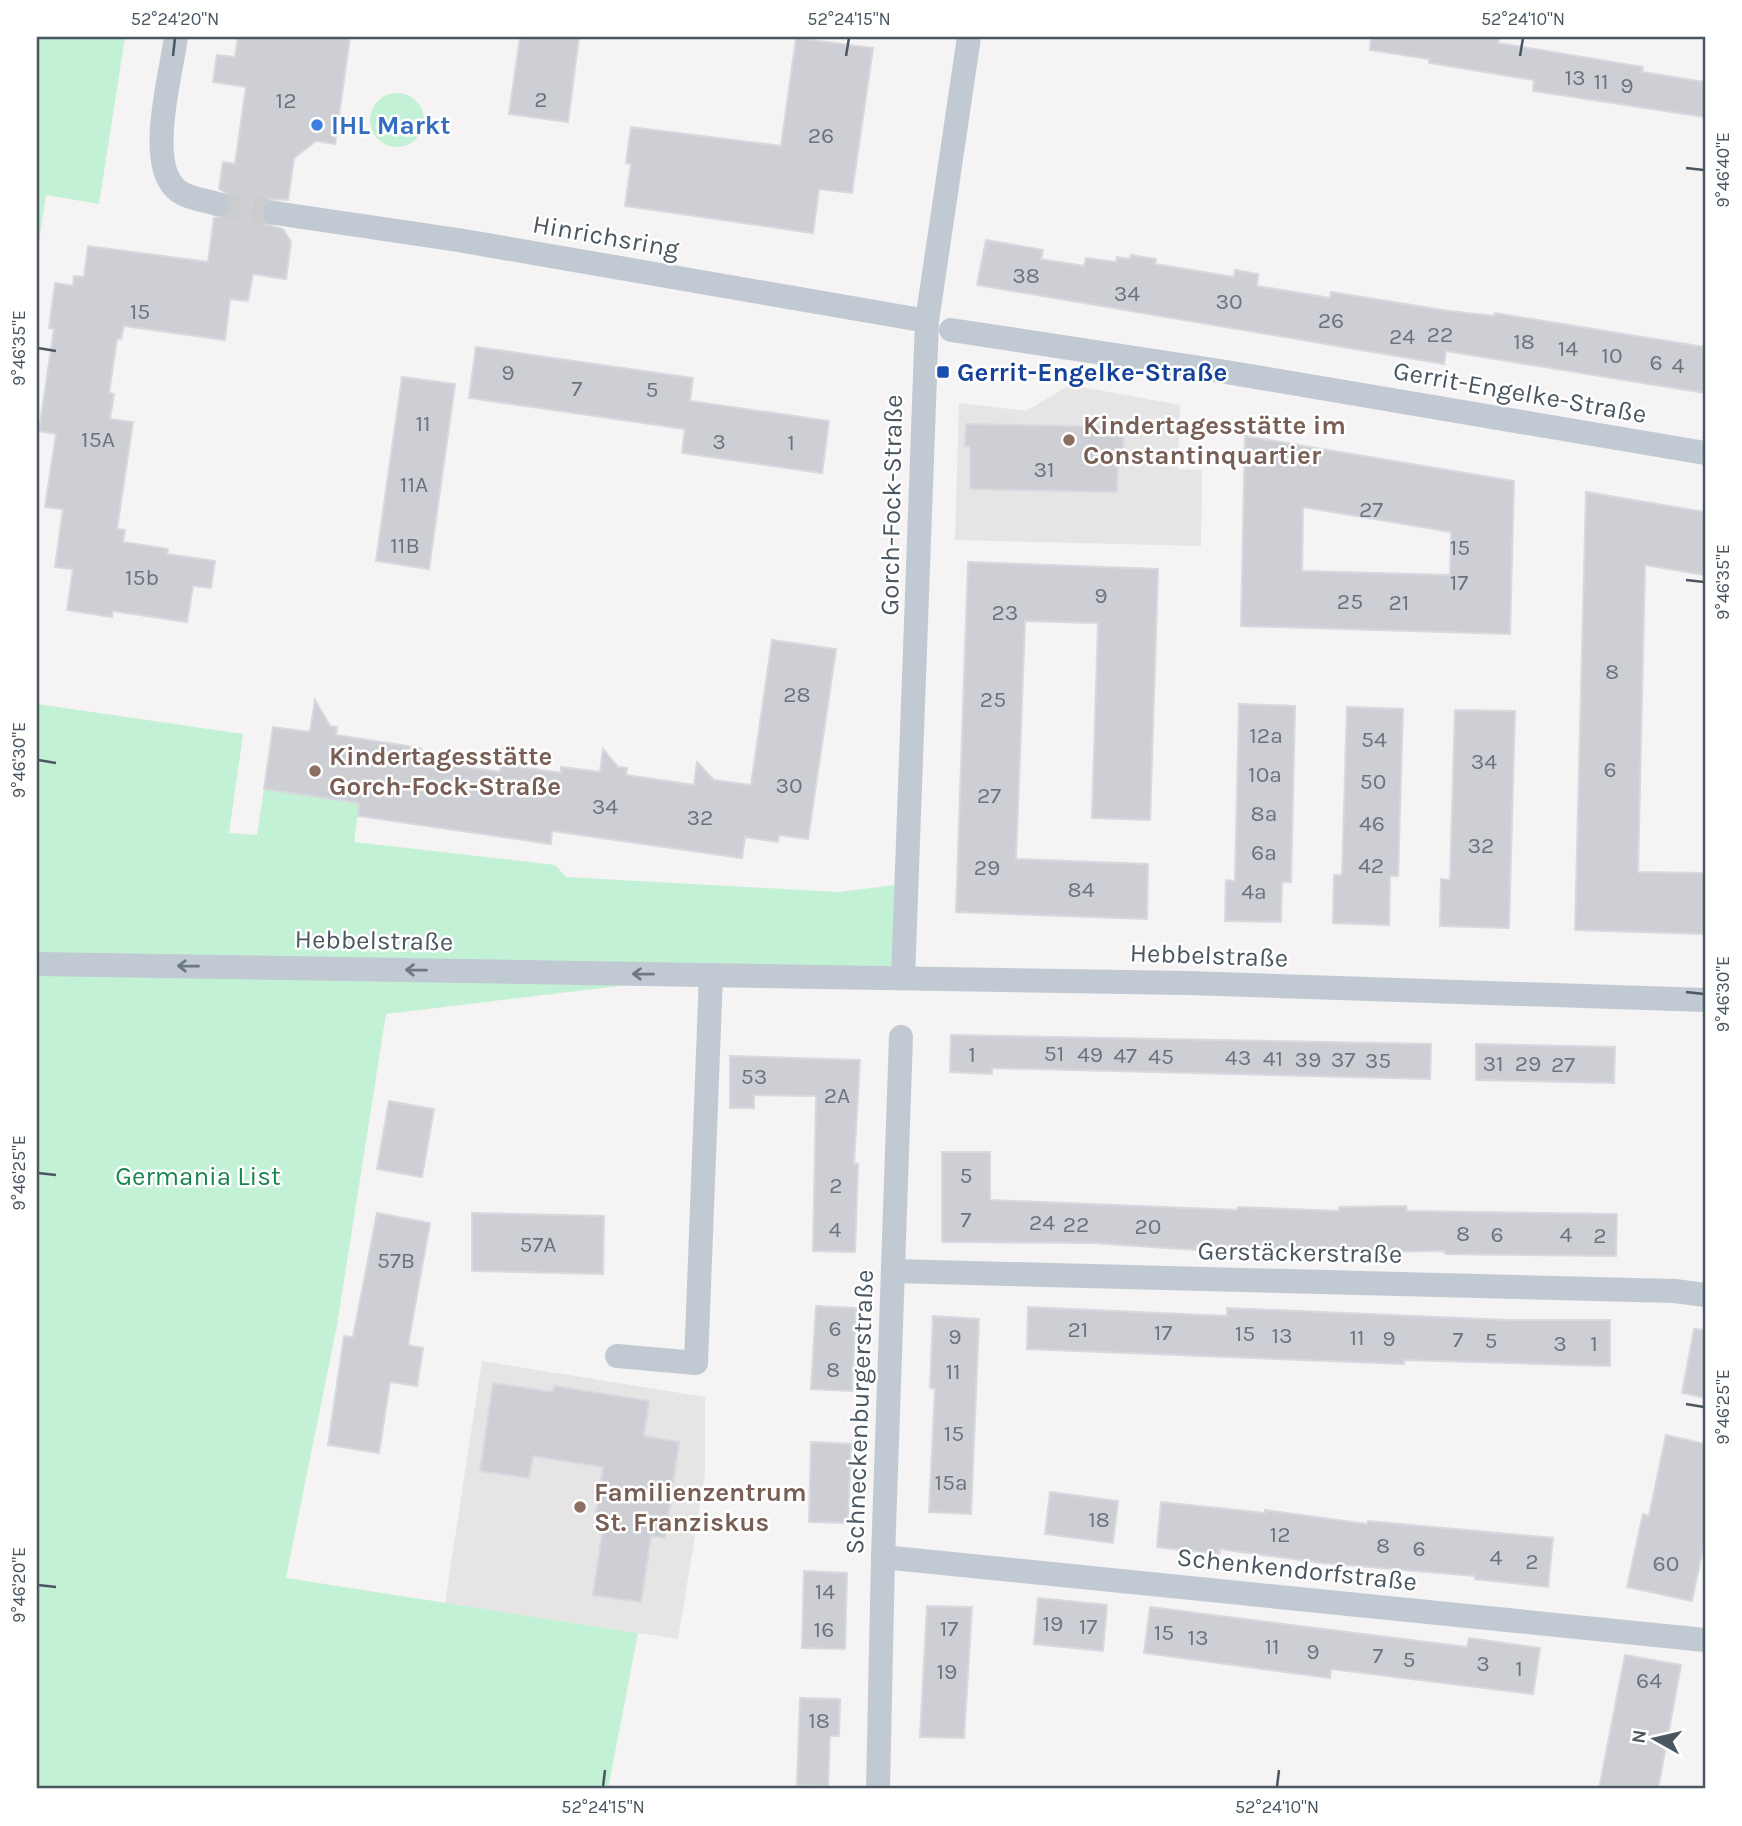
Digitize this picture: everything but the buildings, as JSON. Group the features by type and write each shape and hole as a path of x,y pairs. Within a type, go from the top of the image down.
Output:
{"street":[{"path":"176,37 160,154 165,178 178,192 216,204"},
{"name":"Gorch-Fock-Straße","path":"903,978 927,321 969,37"},
{"name":"Hinrichsring","path":"275,213 458,240 927,321"},
{"name":"Gerrit-Engelke-Straße","path":"951,330 1705,453"},
{"name":"Hebbelstraße","path":"37,964 1186,983 1705,1000"},
{"path":"617,1356 696,1363 711,975"},
{"name":"Schneckenburgerstraße","path":"878,1789 883,1556 901,1037"},
{"name":"Gerstäckerstraße","path":"894,1271 1661,1291 1705,1295"},
{"name":"Schenkendorfstraße","path":"883,1556 1705,1640"}],"shaded area":[{"name":"Kindertagesstätte im Constantinquartier","path":"1070,385 1180,405 1178,469 1202,470 1201,546 955,540 959,403 1026,411"},
{"name":"Familienzentrum St. Franziskus","path":"482,1361 705,1397 705,1475 678,1639 445,1603"}],"green space":[{"path":"37,37 125,37 99,204 46,195 37,255"},
{"path":"402,93 412,97 420,105 424,120 420,135 412,143 392,147 382,143 374,135 370,115 374,105 382,97"},
{"name":"Germania List","path":"37,704 243,734 229,833 257,835 264,789 359,803 354,842 555,865 566,877 838,892 904,884 903,978 711,975 386,1014 337,1325 286,1578 638,1633 608,1789 37,1789"}],"tunnel":[{"path":"217,204 275,213"}],"place":[{"name":"IHL Markt","path":"317,125"},
{"name":"Gerrit-Engelke-Straße","path":"943,372"},
{"name":"Kindertagesstätte im Constantinquartier","path":"1069,440"},
{"name":"Kindertagesstätte Gorch-Fock-Straße","path":"315,771"},
{"name":"Familienzentrum St. Franziskus","path":"580,1507"}]}
